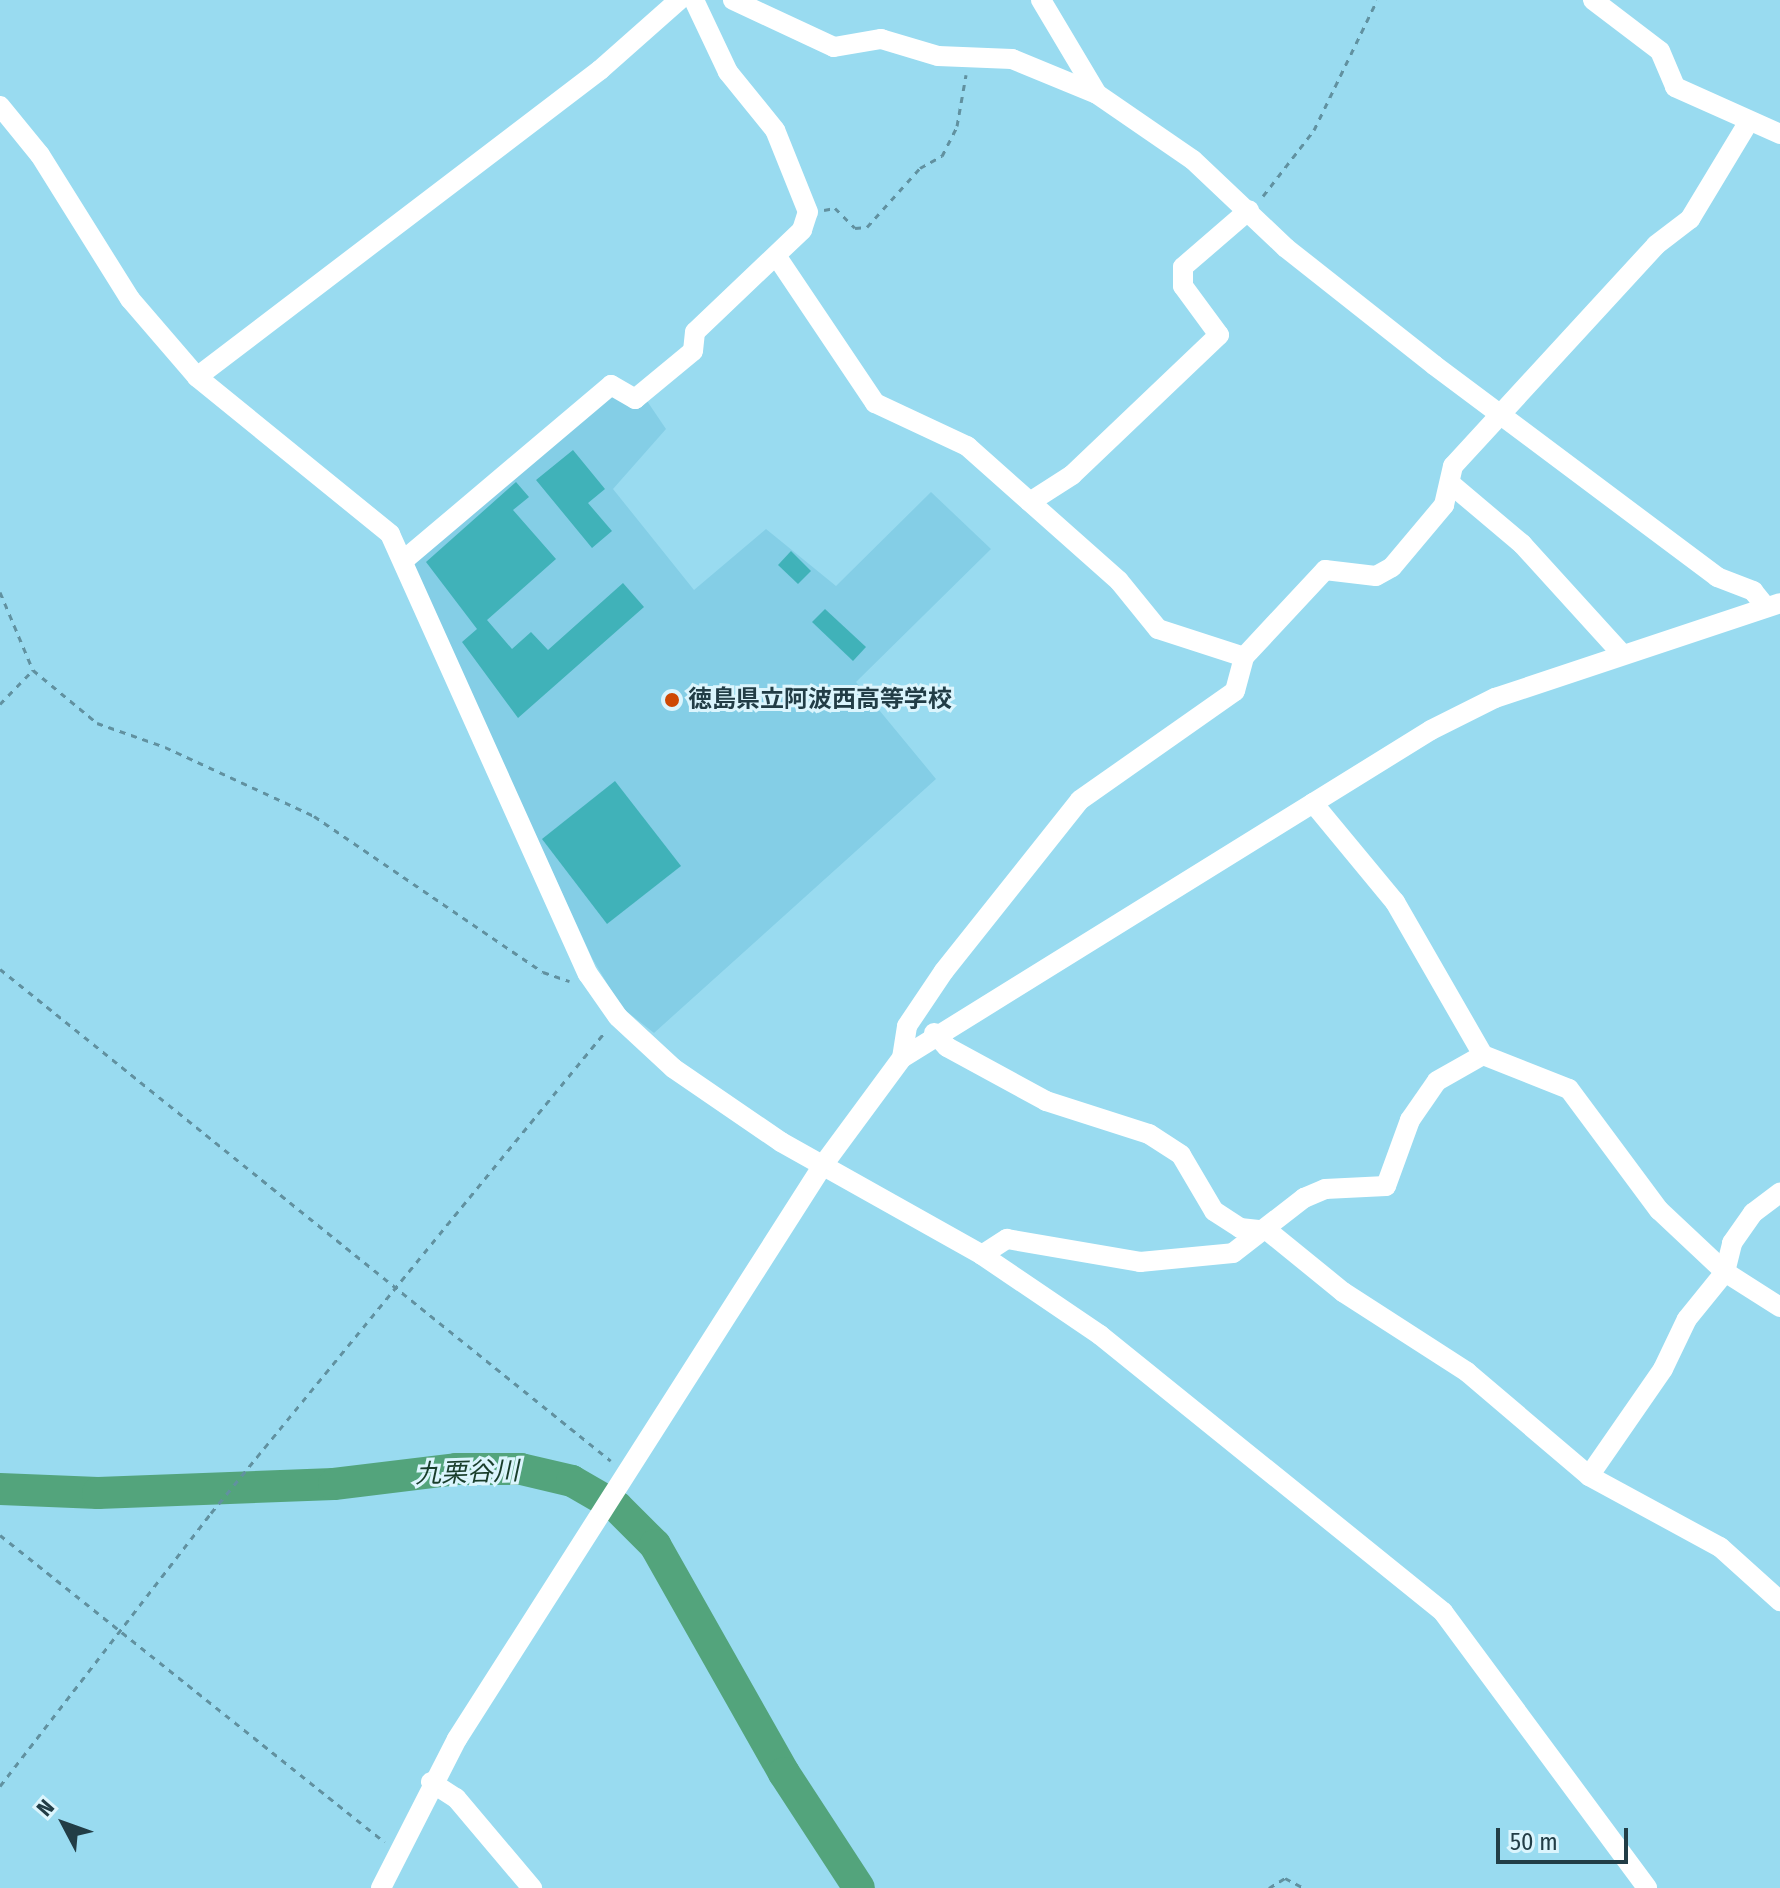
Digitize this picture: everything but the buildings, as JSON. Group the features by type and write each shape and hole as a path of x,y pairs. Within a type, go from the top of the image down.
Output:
{"street":[{"path":"197,377 600,70 679,0"},
{"path":"404,560 611,385 635,399 693,351 695,332 802,230 808,212 775,130 728,72 694,0"},
{"path":"733,0 834,47 881,39 938,56 1012,59 1097,94 1193,160 1286,248 1497,412 1717,577 1753,591 1773,605"},
{"path":"1041,0 1097,94"},
{"path":"1593,0 1660,51 1675,87 1748,123 1780,134"},
{"path":"0,106 40,155 130,299 197,377 390,534 588,974 618,1017 673,1068 823,1165 982,1255 1182,1398 1443,1612 1647,1888"},
{"path":"902,1058 907,1026 944,971 1080,800 1235,691 1244,657 1325,570 1376,576 1392,567 1444,505 1452,485 1453,466 1497,412 1656,245 1690,219 1748,123"},
{"path":"1030,502 1072,475 1219,335 1183,286 1183,267 1249,210"},
{"path":"777,257 875,403 967,446 1119,581 1158,629 1244,657"},
{"path":"1452,485 1522,544 1622,654"},
{"path":"381,1888 431,1782 823,1165 902,1058 934,1033 1313,803 1495,698 1773,605"},
{"path":"1313,803 1395,902 1483,1055 1569,1089 1659,1210 1725,1272 1780,1307"},
{"path":"934,1033 947,1047 1046,1101 1149,1134 1181,1155 1214,1211 1240,1228 1268,1231 1343,1292 1467,1372 1589,1476 1720,1547 1780,1601"},
{"path":"982,1255 1007,1239 1140,1262 1191,1261 1233,1253 1268,1231 1304,1198 1325,1189 1386,1186 1410,1120 1437,1081 1483,1055"},
{"path":"1589,1476 1663,1369 1687,1319 1725,1272 1732,1243 1746,1223 1780,1193"},
{"path":"431,1782 456,1798 532,1888"}],"path":[{"path":"1249,210 1286,172 1314,130 1377,0"},
{"path":"808,212 835,208 855,228 867,227 920,168 942,156 957,126 970,57"},
{"path":"0,592 33,670 97,723 165,747 314,816 543,972 568,982 588,974"},
{"path":"0,704 2,697 33,670"},
{"path":"0,969 625,1477"},
{"path":"0,1786 123,1632 211,1513 618,1017"},
{"path":"0,1535 399,1849"},
{"path":"1269,1888 1285,1878 1304,1888"}],"shaded area":[{"name":"徳島県立阿波西高等学校","path":"612,392 645,398 666,429 613,489 694,590 766,529 836,586 931,492 991,549 856,682 936,779 654,1033 621,1007 592,958 410,561"}],"waterway":[{"name":"九栗谷川","path":"0,1489 98,1493 334,1484 456,1469 521,1469 572,1481 617,1507 655,1545 784,1773 859,1888"}],"place":[{"name":"徳島県立阿波西高等学校","path":"672,700"}]}
